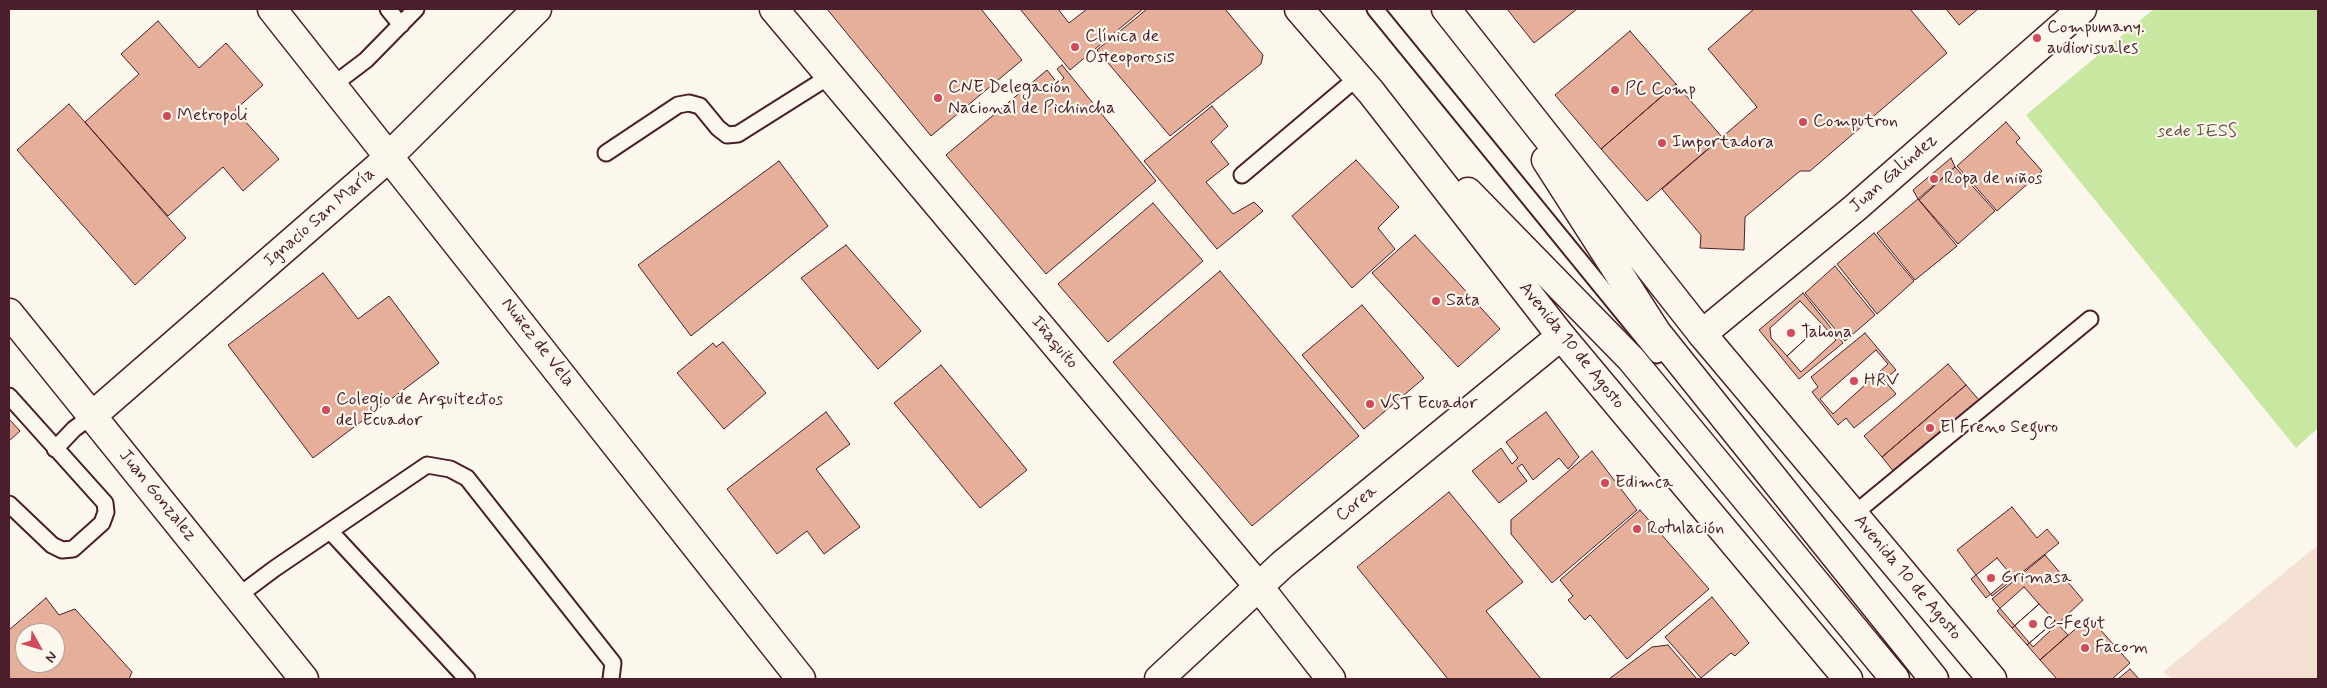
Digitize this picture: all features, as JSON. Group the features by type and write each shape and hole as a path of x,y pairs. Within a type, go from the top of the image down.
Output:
{"street":[{"name":"Nuñez de Vela","path":"272,9 390,156 801,679"},
{"name":"Ignacio San María","path":"93,415 390,156 537,9"},
{"name":"Iñaquito","path":"774,9 1259,588 1331,679"},
{"name":"Avenida 10 de Agosto","path":"1299,9 1365,85 1561,336 1848,679"},
{"name":"Juan Galindez","path":"1702,334 1855,208 2082,9"},
{"name":"Avenida 10 de Agosto","path":"1449,12 1702,334 1992,679"},
{"path":"1449,12 1657,333 1934,679"},
{"path":"1365,85 1631,359 1895,679"},
{"name":"Juan Gonzalez","path":"9,313 304,679"},
{"name":"Corea","path":"1159,679 1283,564 1561,336"}],"lane":[{"path":"388,9 401,25"},
{"path":"333,85 366,60 416,9"},
{"path":"1375,9 1734,449"},
{"path":"606,153 678,106 689,102 700,106 718,128 727,135 738,134 830,76"},
{"path":"1242,174 1365,85"},
{"path":"1854,514 2090,319"},
{"path":"9,396 105,503 106,512 102,523 73,549 62,550 52,545 9,504"},
{"path":"55,449 74,429 93,415"},
{"path":"238,596 274,569 427,466 450,469 467,478 613,663 611,679"},
{"path":"330,531 466,679"}],"shaded area":[{"path":"2318,545 2318,679 2172,679 2163,672"}],"green space":[{"name":"sede IESS","path":"2154,9 2318,9 2318,428 2296,448 2026,115"}],"building":[{"name":"CNE Delegación Nacional de Pichincha","path":"827,9 981,9 1022,60 931,136"},
{"name":"Clínica de Osteoporosis","path":"1020,9 1058,9 1069,23 1087,9 1143,9 1070,70"},
{"path":"1147,9 1225,9 1263,55 1261,64 1170,136 1097,50"},
{"path":"1507,9 1577,9 1534,43"},
{"name":"Computron","path":"1754,9 1910,9 1947,53 1810,171 1800,171 1745,217 1744,250 1700,248 1701,235 1662,189 1757,107 1708,49"},
{"path":"1946,9 1978,9 1959,25"},
{"name":"Metropoli","path":"158,21 199,68 226,43 263,85 235,110 279,159 243,191 223,167 168,216 85,122 139,74 121,54"},
{"name":"PC Comp","path":"1630,31 1676,84 1601,149 1555,95"},
{"path":"1062,65 1156,181 1046,274 946,155 1047,70 1058,84 1064,78 1057,69"},
{"name":"Importadora","path":"1676,84 1722,137 1647,201 1601,149"},
{"path":"69,104 186,238 135,285 17,150"},
{"path":"1212,106 1228,126 1211,142 1229,164 1206,182 1233,214 1254,202 1263,211 1217,249 1144,161"},
{"path":"2006,122 2020,138 2016,142 2042,171 1997,211 1957,166"},
{"name":"Ropa de niños","path":"1951,158 1955,167 1918,199 1913,190"},
{"path":"1356,160 1399,207 1378,228 1395,249 1352,288 1292,216"},
{"path":"779,161 828,226 691,336 638,265"},
{"path":"1955,167 1995,211 1958,244 1919,200"},
{"path":"1918,199 1957,246 1915,280 1877,233"},
{"path":"1153,203 1203,261 1108,342 1058,284"},
{"path":"1874,233 1914,281 1877,314 1837,264"},
{"name":"Sata","path":"1415,235 1500,329 1458,367 1372,273"},
{"path":"846,245 921,331 878,369 801,278"},
{"path":"1835,266 1875,315 1845,341 1805,293"},
{"path":"1220,271 1359,436 1252,526 1113,362"},
{"name":"Colegio de Arquitectos del Ecuador","path":"323,273 358,319 389,296 439,363 313,458 228,345"},
{"path":"1803,293 1843,343 1799,379 1759,330"},
{"name":"Tahona","path":"1800,301 1822,324 1787,356 1771,338 1770,328"},
{"path":"1362,305 1424,378 1364,429 1302,355"},
{"path":"1822,324 1836,340 1801,372 1787,356"},
{"path":"1865,333 1896,370 1884,380 1896,394 1854,428 1846,418 1838,425 1812,392 1818,387 1811,377"},
{"path":"723,342 766,393 724,429 677,373 713,343 716,347"},
{"name":"HRV","path":"1876,350 1888,364 1833,414 1820,399"},
{"path":"1948,364 1966,385 1882,457 1864,436"},
{"path":"941,365 1027,470 980,508 894,403"},
{"name":"El Freno Seguro","path":"1966,385 1979,400 1894,472 1882,457"},
{"path":"826,412 850,444 816,469 860,527 824,554 807,531 777,554 727,489"},
{"path":"1546,412 1579,457 1568,469 1559,458 1533,480 1522,464 1517,468 1527,481 1499,503 1472,471 1501,448 1512,464 1518,458 1506,442"},
{"path":"9,419 20,431 9,441"},
{"path":"1592,451 1637,510 1552,583 1511,534 1511,520"},
{"path":"1449,492 1523,582 1486,611 1541,679 1448,679 1357,567"},
{"path":"2012,507 2037,538 2047,529 2059,543 1992,596 1957,550"},
{"path":"1640,510 1709,589 1627,659 1590,615 1585,620 1568,600 1573,596 1560,580"},
{"path":"2045,555 2083,600 2033,647 1992,599"},
{"name":"Grimasa","path":"1997,558 2012,576 1986,598 1971,579"},
{"path":"2024,587 2039,604 2012,628 1997,611"},
{"path":"1712,597 1749,643 1735,656 1731,653 1701,678 1665,637"},
{"path":"46,598 59,615 75,609 132,672 129,679 9,679 9,630 15,625 15,673 65,673 65,623 17,623"},
{"name":"C-Fegut","path":"2039,604 2055,621 2027,645 2012,628"},
{"name":"Facom","path":"2089,617 2130,663 2112,679 2057,679 2040,660"},
{"path":"2055,621 2068,635 2040,660 2027,645"},
{"path":"1668,645 1697,679 1609,679 1652,647"},
{"path":"2130,669 2139,679 2118,679"}],"place":[{"name":"Compumany. audiovisuales","path":"2037,38"},
{"name":"Clínica de Osteoporosis","path":"1075,47"},
{"name":"PC Comp","path":"1615,90"},
{"name":"CNE Delegación Nacional de Pichincha","path":"938,98"},
{"name":"Metropoli","path":"167,116"},
{"name":"Computron","path":"1803,122"},
{"name":"Importadora","path":"1662,143"},
{"name":"Ropa de niños","path":"1934,179"},
{"name":"Sata","path":"1436,301"},
{"name":"Tahona","path":"1791,333"},
{"name":"HRV","path":"1854,381"},
{"name":"VST Ecuador","path":"1370,404"},
{"name":"Colegio de Arquitectos del Ecuador","path":"326,410"},
{"name":"El Freno Seguro","path":"1930,428"},
{"name":"Edimca","path":"1605,483"},
{"name":"Rotulación","path":"1637,529"},
{"name":"Grimasa","path":"1991,578"},
{"name":"C-Fegut","path":"2033,624"},
{"name":"Facom","path":"2085,648"}]}
